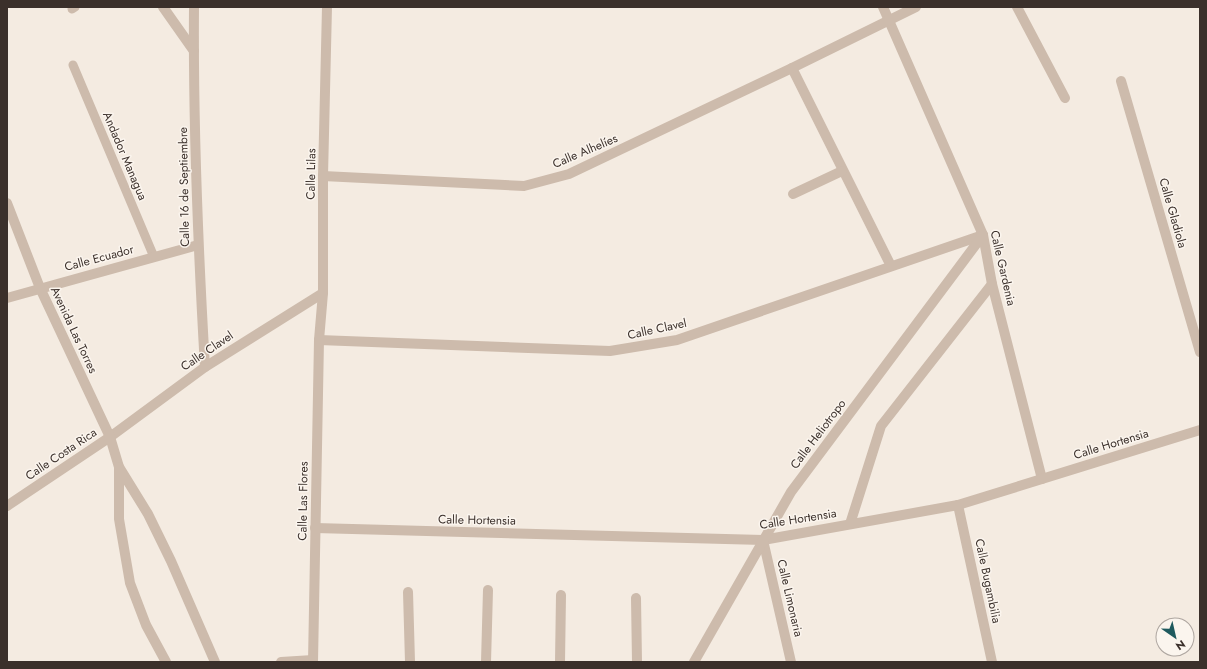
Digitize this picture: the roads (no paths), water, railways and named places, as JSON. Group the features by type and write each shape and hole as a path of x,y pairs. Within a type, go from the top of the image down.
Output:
{"street":[{"path":"163,7 194,51"},
{"name":"Calle 16 de Septiembre","path":"194,7 198,245 205,367"},
{"name":"Calle Lilas","path":"320,340 323,293 323,176 327,7"},
{"name":"Calle Gardenia","path":"883,7 983,236 992,284 1042,479"},
{"name":"Calle Alhelíes","path":"323,176 524,186 569,174 916,7"},
{"path":"1018,7 1065,98"},
{"path":"792,68 842,171 891,266"},
{"name":"Calle Gladiola","path":"1121,81 1200,352"},
{"path":"793,194 842,171"},
{"name":"Avenida Las Torres","path":"7,203 40,288 110,437 119,467 151,520 171,561 215,662"},
{"name":"Calle Clavel","path":"320,340 610,351 677,340 891,266 983,236"},
{"name":"Calle Heliotropo","path":"694,662 791,492 983,236"},
{"name":"Calle Ecuador","path":"7,298 198,245"},
{"path":"850,524 882,426 992,284"},
{"name":"Calle Clavel","path":"110,437 205,367 323,293"},
{"name":"Calle Las Flores","path":"313,661 320,340"},
{"name":"Calle Hortensia","path":"316,528 763,540 958,505 1200,430"},
{"name":"Calle Costa Rica","path":"7,506 110,437"},
{"name":"Avenida Las Torres","path":"119,467 119,519 130,583 146,625 166,662"},
{"name":"Calle Bugambilia","path":"958,505 992,662"},
{"name":"Calle Limonaria","path":"763,540 792,662"},
{"path":"486,662 488,590"},
{"path":"408,592 410,662"},
{"path":"560,662 561,595"},
{"path":"636,598 637,662"},
{"path":"281,662 313,661"}],"lane":[{"name":"Andador Managua","path":"73,65 154,257"}]}
